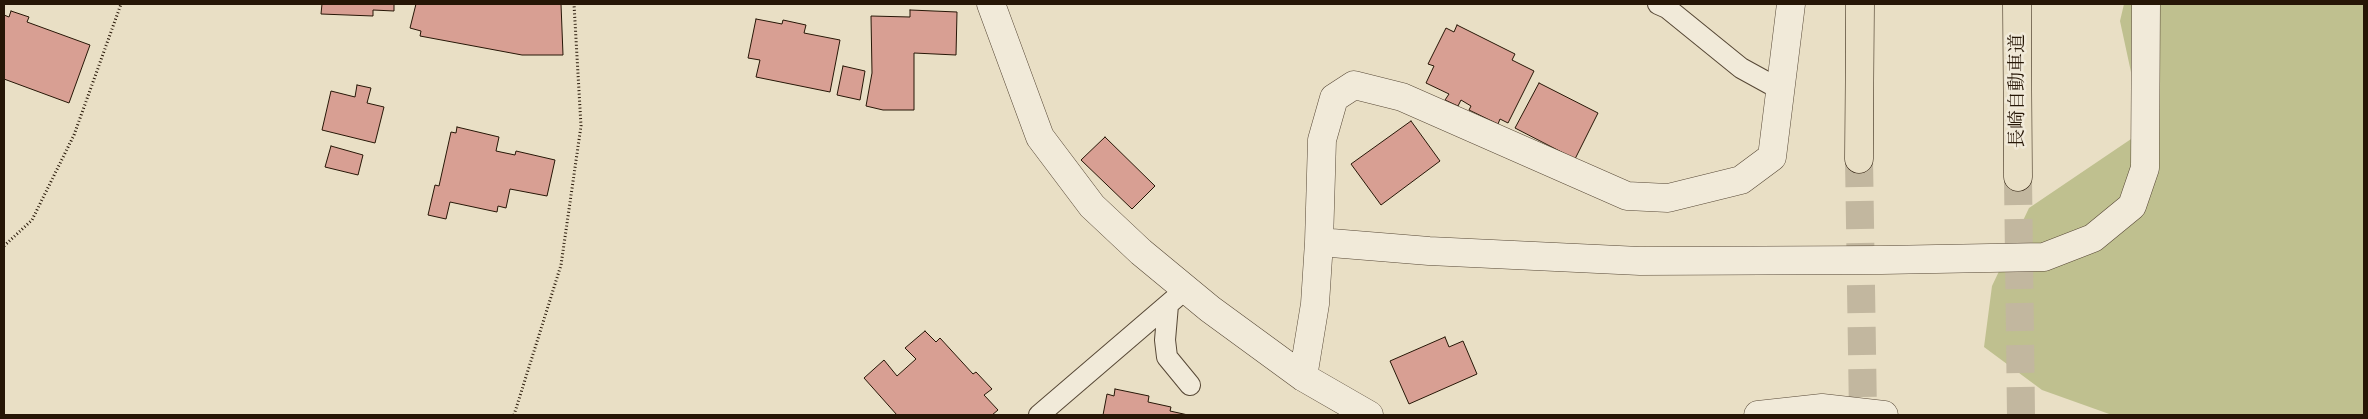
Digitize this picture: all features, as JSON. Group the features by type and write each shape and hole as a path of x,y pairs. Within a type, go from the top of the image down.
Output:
{"highway":[{"path":"1859,159 1860,4"},
{"name":"長崎自動車道","path":"2017,4 2018,177"}],"street":[{"path":"992,4 1040,137 1092,206 1141,252 1177,297 1303,378 1369,415"},
{"path":"1303,378 1315,304 1322,140 1334,98 1354,86 1402,97 1627,196 1668,198 1741,180 1772,158 1791,4"},
{"path":"1319,242 1430,251 1640,261 2044,257 2093,238 2132,206 2144,168 2146,4"},
{"path":"1758,415 1822,408 1884,415"}],"lane":[{"path":"1658,4 1666,8 1741,68 1781,90"},
{"path":"1177,297 1164,340 1167,357 1190,385"},
{"path":"1039,415 1177,297"}],"path":[{"path":"4,246 32,220 74,135 121,4"},
{"path":"514,415 561,265 580,136 574,4"}],"green space":[{"path":"2124,4 2364,4 2364,415 2112,415 2042,390 1984,347 1992,286 2029,208 2137,135 2134,86 2120,21"}],"building":[{"path":"322,4 394,4 394,11 373,10 373,16 321,14"},
{"path":"416,4 561,4 563,55 522,55 420,36 421,31 410,28"},
{"path":"910,10 957,12 956,55 914,53 914,110 883,110 866,106 872,73 871,16 910,17"},
{"path":"11,11 29,17 27,22 90,45 69,103 4,79 4,15 9,17"},
{"path":"756,19 782,24 783,20 806,25 804,33 840,40 830,92 756,77 760,60 748,58"},
{"path":"1457,25 1515,54 1512,60 1534,71 1508,123 1500,119 1498,124 1469,110 1471,106 1461,100 1458,106 1445,100 1449,94 1426,83 1434,66 1428,64 1446,28 1454,32"},
{"path":"843,66 865,71 860,100 837,95"},
{"path":"1539,83 1598,113 1575,159 1515,128"},
{"path":"357,85 371,88 367,103 384,107 375,143 322,130 331,91 355,97"},
{"path":"1411,121 1440,161 1381,205 1351,164"},
{"path":"457,127 499,137 496,151 515,155 516,151 555,160 547,196 510,189 506,208 498,206 497,212 450,202 446,219 428,215 435,185 439,186 451,132 456,133"},
{"path":"1105,137 1155,186 1132,209 1081,160"},
{"path":"331,146 363,155 358,175 325,167"},
{"path":"925,331 936,342 940,338 973,374 976,372 992,389 984,395 998,410 992,415 897,415 864,378 884,360 897,376 916,359 905,348"},
{"path":"1445,337 1449,347 1463,341 1477,374 1409,404 1390,361"},
{"path":"1115,389 1149,396 1148,402 1171,407 1170,411 1188,415 1103,415 1107,394 1114,396"}],"tunnel":[{"path":"1859,159 1863,415"},
{"path":"2018,177 2021,415"}]}
